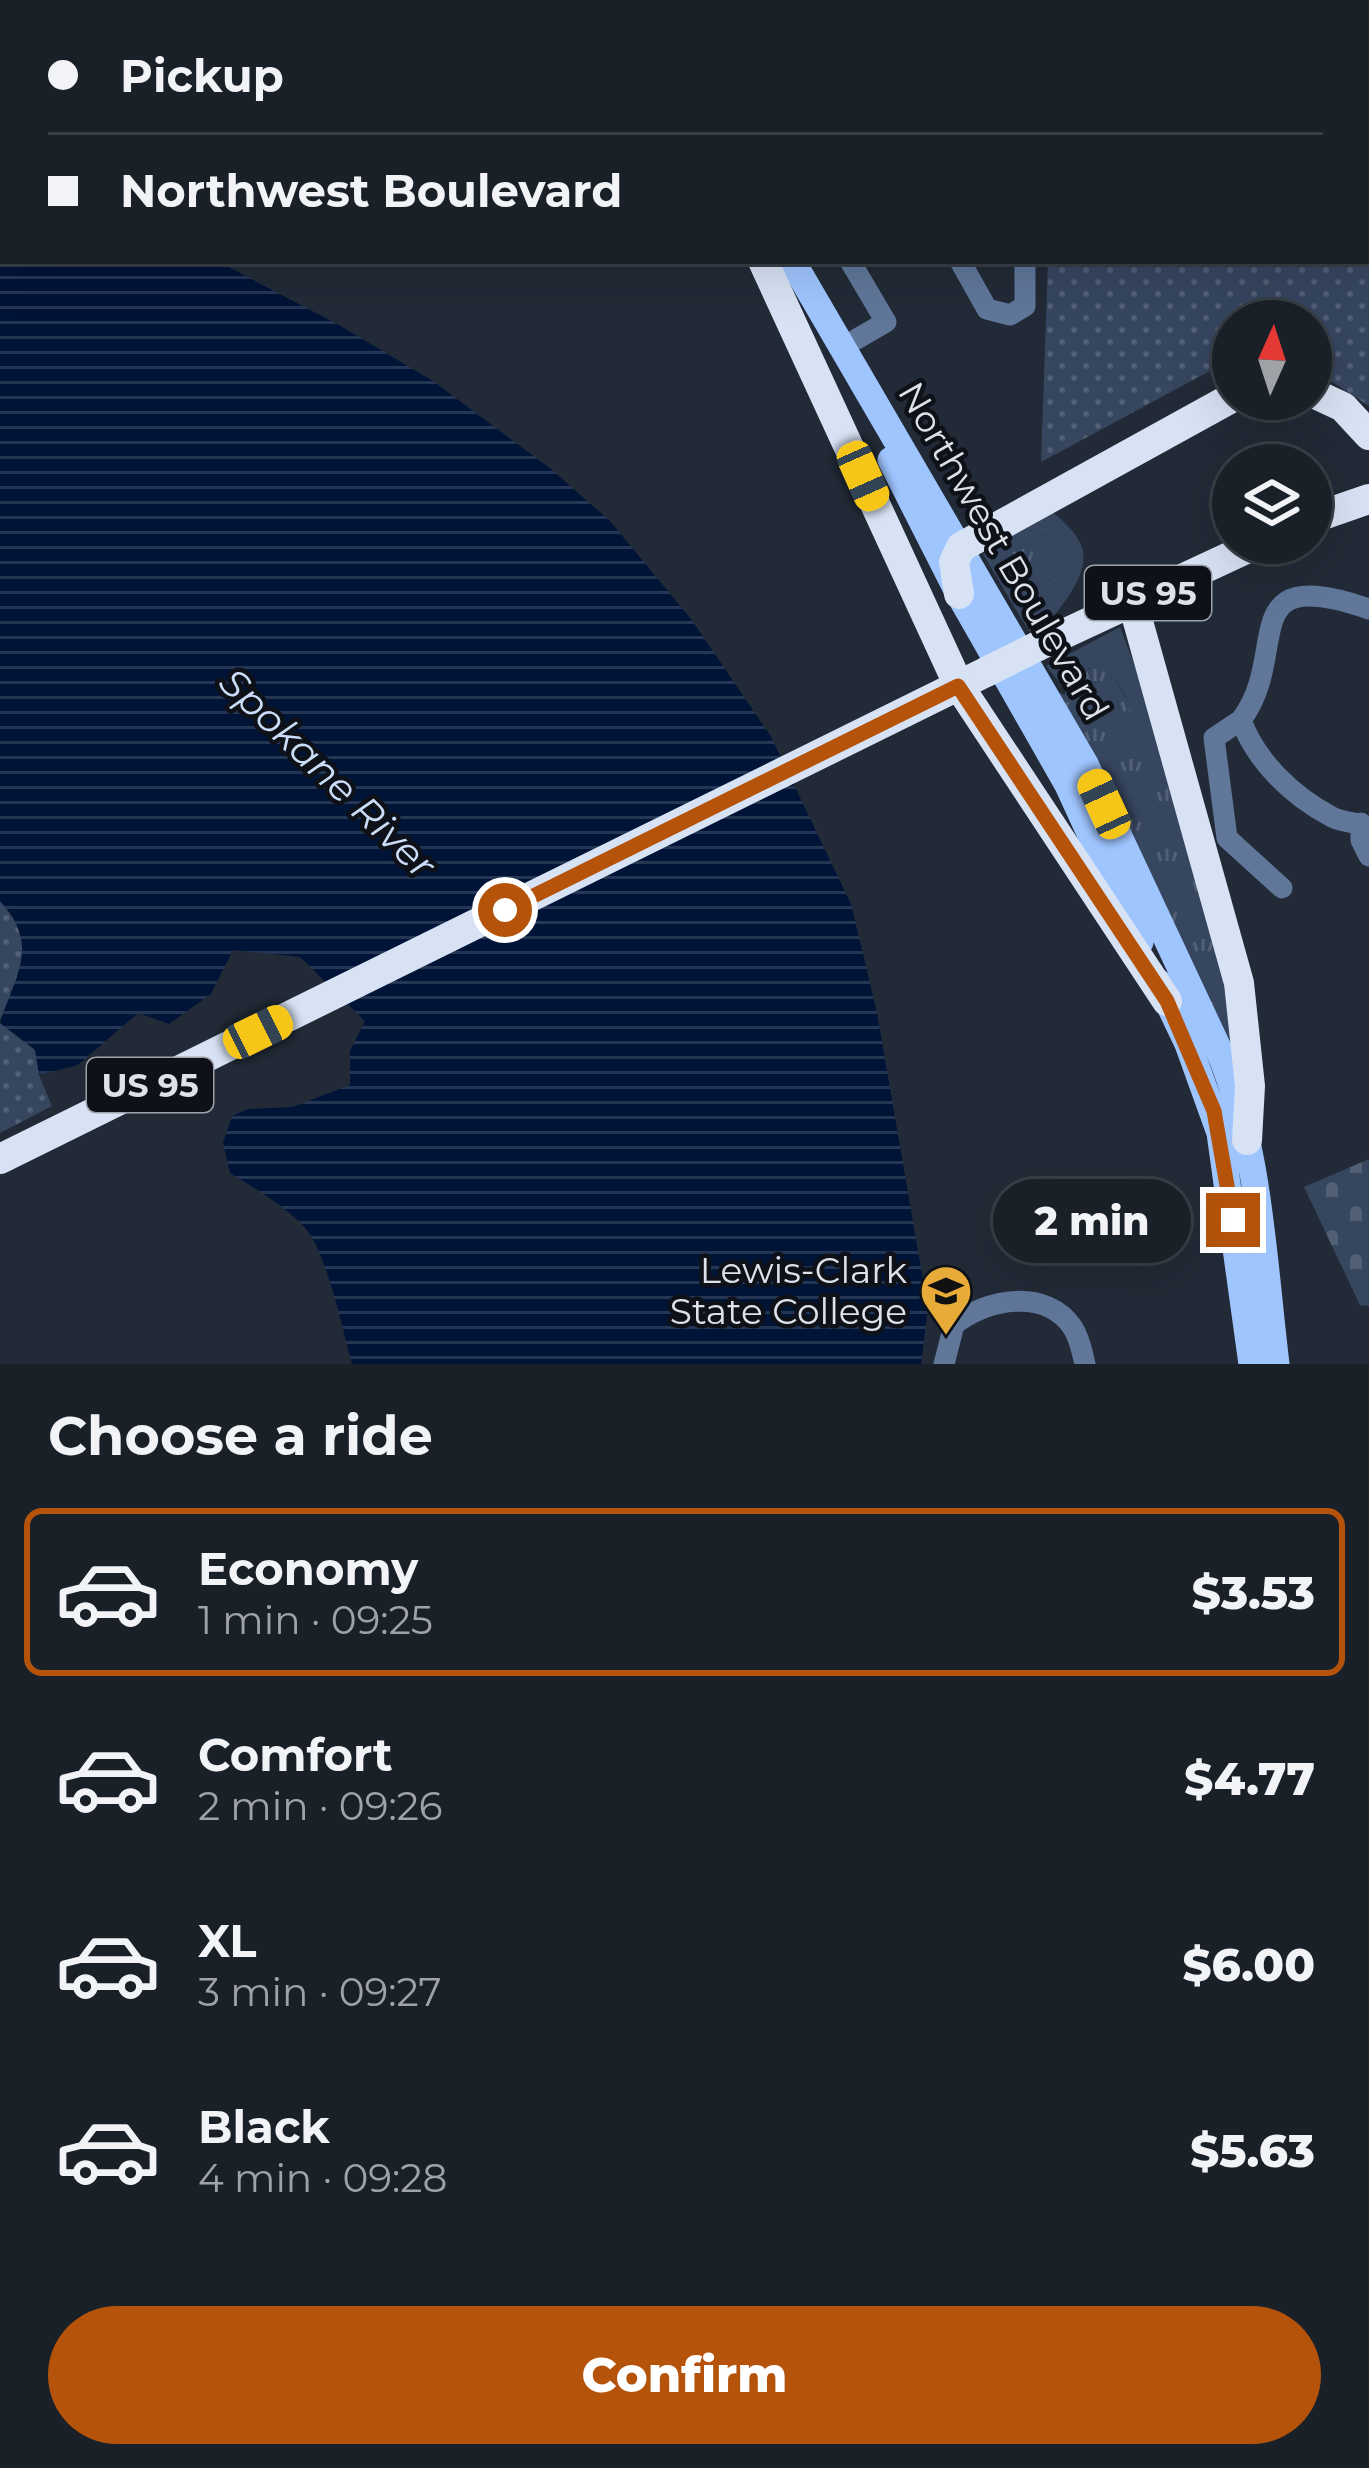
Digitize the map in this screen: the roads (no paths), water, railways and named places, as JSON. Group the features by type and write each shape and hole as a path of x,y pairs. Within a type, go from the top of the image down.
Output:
{"highway":[{"path":"768,264 958,686 1167,1001"},
{"path":"1332,402 1369,435"},
{"path":"959,593 954,562 961,547 1212,409"},
{"path":"1332,512 1369,499"},
{"name":"US 95","path":"0,1159 1212,564"},
{"path":"1132,600 1239,983 1250,1087 1247,1139"}],"main road":[{"name":"Northwest Boulevard","path":"769,264 883,445 959,593 1068,785 1195,1061 1220,1133 1252,1364"},
{"name":"Northwest Boulevard","path":"795,264 1085,764 1218,1048 1247,1139 1276,1364"}],"lane":[{"path":"1037,0 1050,0"},
{"path":"843,347 886,322 852,264"},
{"path":"962,264 987,309 1010,315 1025,306 1025,264"},
{"path":"1282,888 1227,838 1214,738 1241,720 1252,703 1269,630 1291,597 1321,594 1369,609"},
{"path":"1241,720 1258,758 1270,770 1331,816 1365,825 1361,840 1369,856"},
{"path":"944,1364 950,1333 964,1316 995,1304 1023,1301 1065,1318 1085,1364"}],"water":[{"name":"Spokane River","path":"0,264 223,264 433,381 551,469 610,521 691,619 770,735 851,904 877,1013 928,1309 921,1364 352,1364 314,1241 289,1213 230,1173 223,1143 232,1116 248,1109 293,1107 350,1085 350,1051 365,1021 300,957 233,950 211,994 169,1024 138,1013 78,1065 39,1075 35,1050 0,1023 22,946 12,917 0,901"}],"place":[{"name":"Lewis-Clark State College","path":"946,1337"}]}
